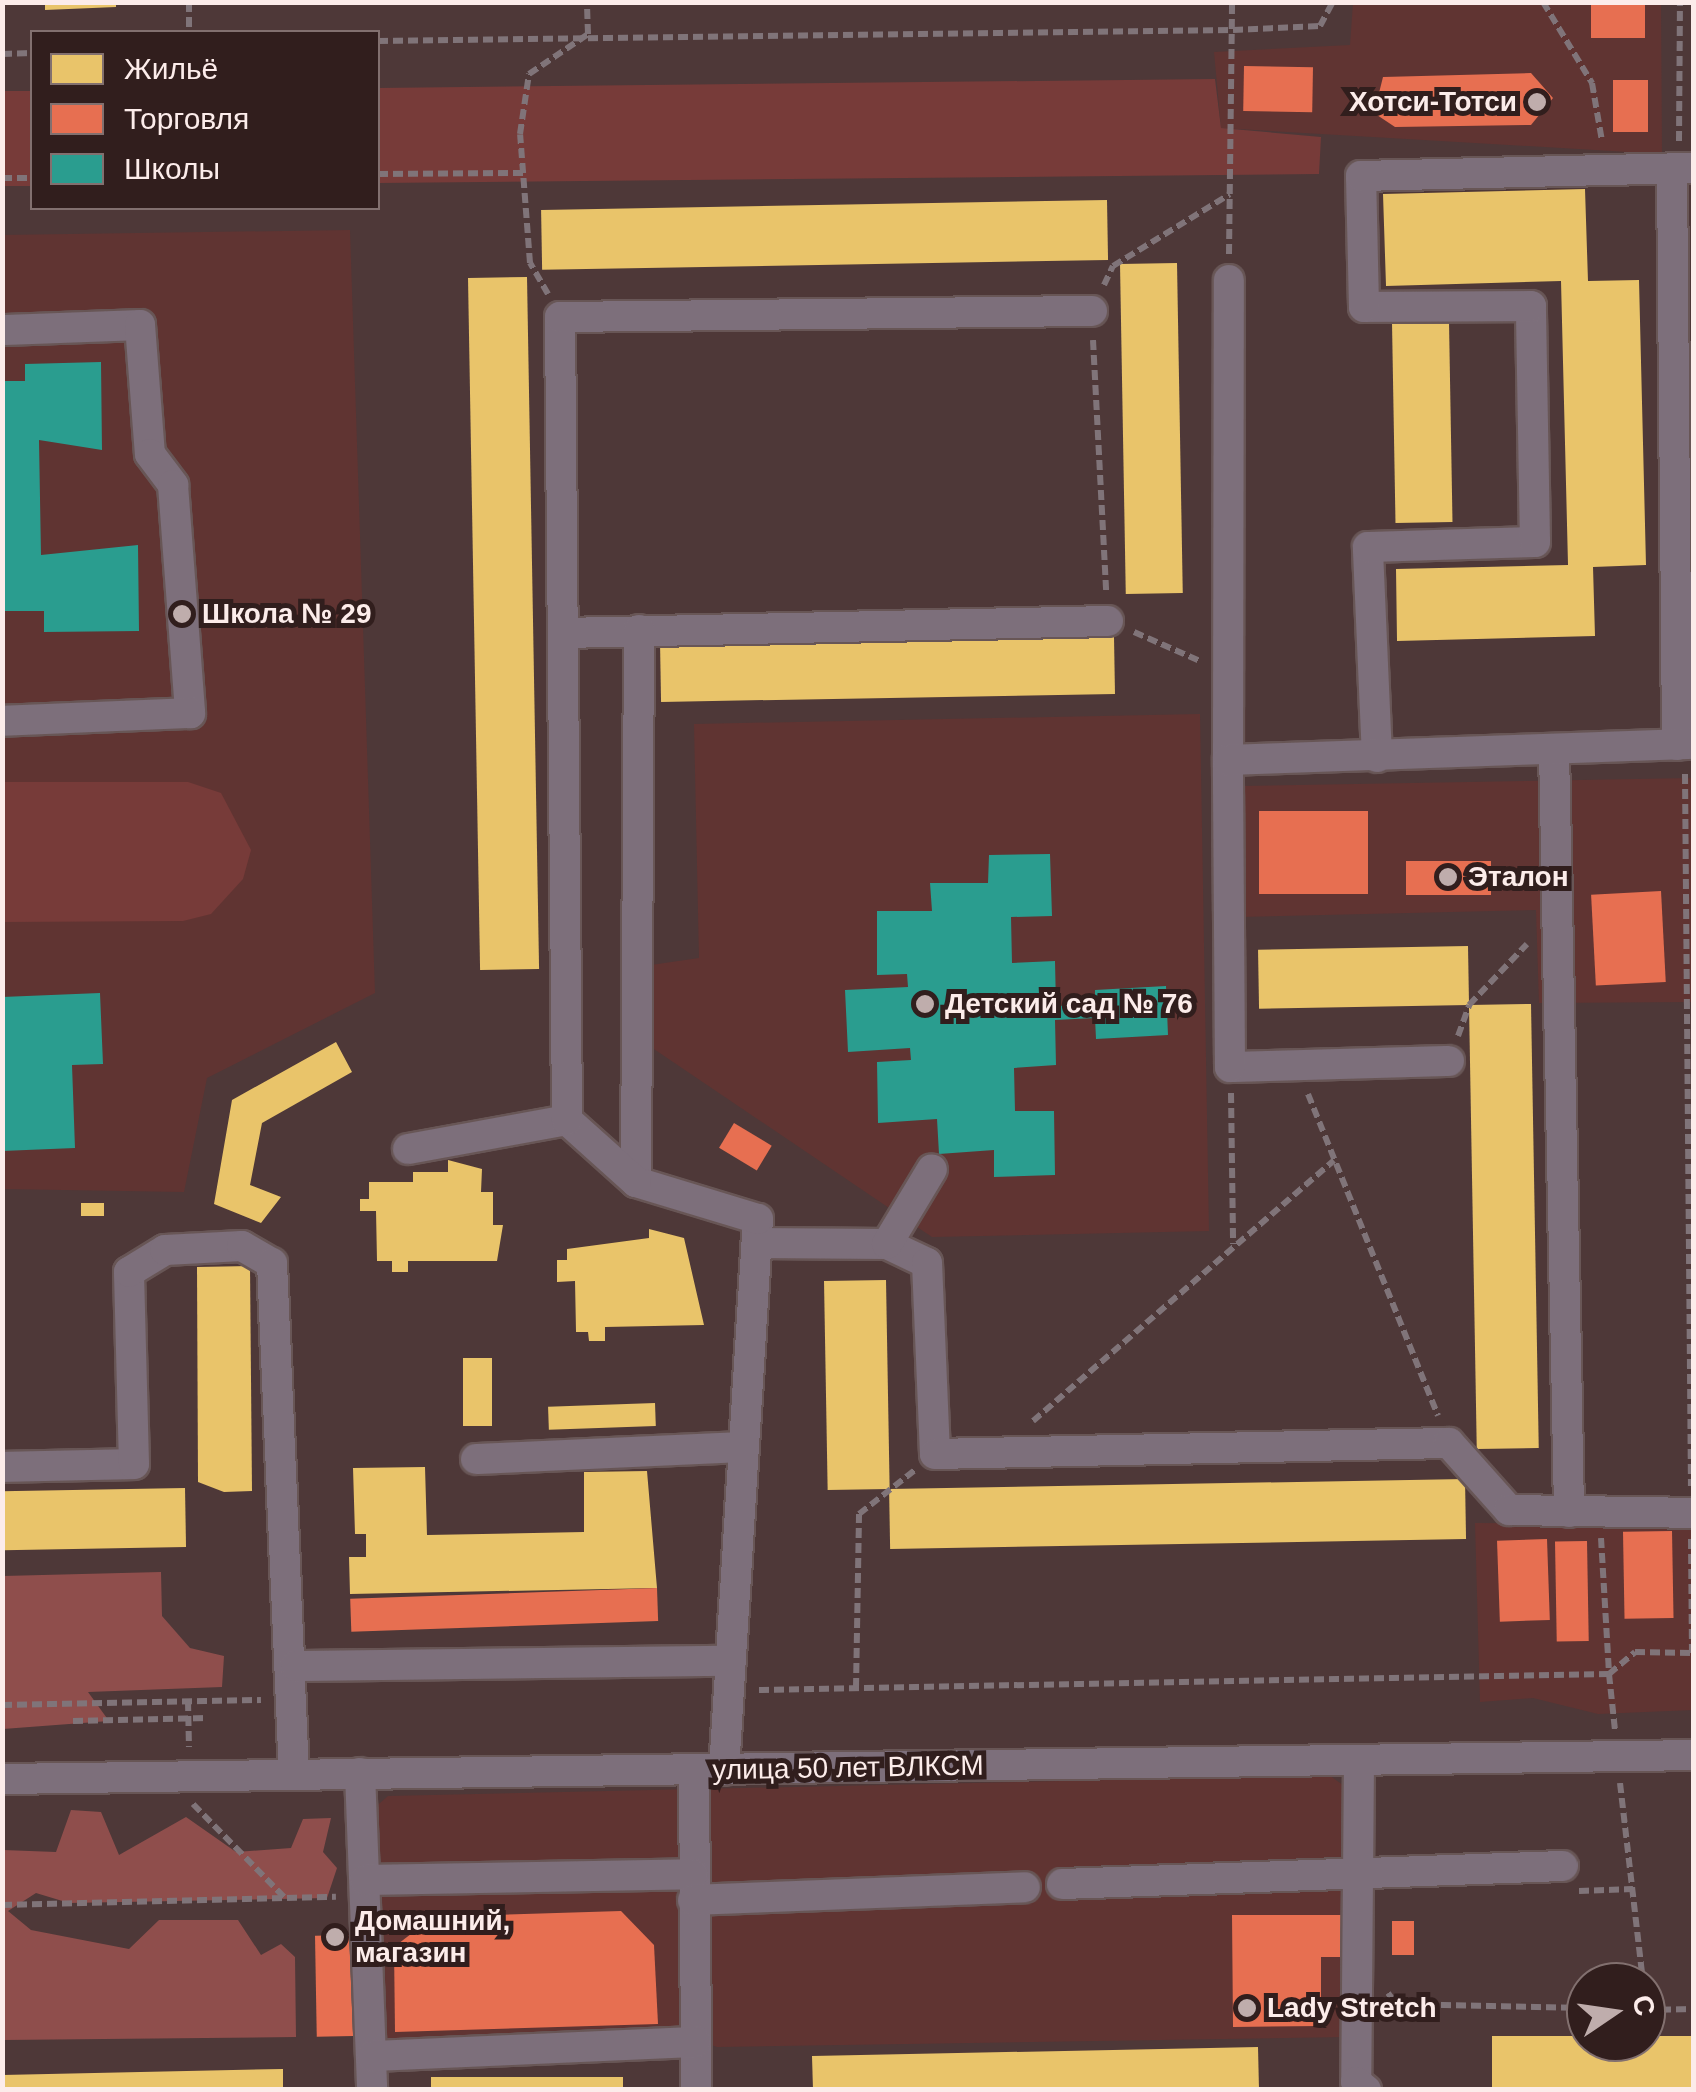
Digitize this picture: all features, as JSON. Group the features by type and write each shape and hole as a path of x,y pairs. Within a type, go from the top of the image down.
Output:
{"street":[{"path":"1228,760 1377,757 1685,745 1682,168 1362,176 1364,307 1531,306 1534,542 1368,547 1377,757"},
{"path":"1229,280 1230,1066 1449,1060"},
{"path":"696,2090 693,1887 709,1770 730,1676 758,1219 636,1182 566,1120 560,317 1092,311"},
{"path":"2,330 140,324 150,454 173,485 190,713 2,721"},
{"path":"564,634 1108,621"},
{"path":"636,1182 639,630"},
{"path":"1554,750 1569,1512"},
{"path":"408,1149 566,1120"},
{"path":"887,1244 932,1169"},
{"path":"757,1243 887,1244 926,1264 935,1454 1449,1443 1509,1510 1692,1513"},
{"path":"2,1467 134,1464 129,1272 165,1250 242,1246 272,1264 296,1666 294,1774"},
{"path":"476,1459 744,1447"},
{"path":"296,1666 730,1676"},
{"name":"улица 50 лет ВЛКСМ","path":"2,1778 1694,1756"},
{"path":"1355,2087 1364,1878 1360,1762"},
{"path":"360,1772 372,2090"},
{"path":"1062,1884 1364,1878 1563,1866"},
{"path":"365,1880 693,1887 1024,1888"},
{"path":"372,2056 696,2042"}],"path":[{"path":"189,2 189,30"},
{"path":"587,2 588,34"},
{"path":"1229,280 1232,2"},
{"path":"380,42 588,34 1234,30 1320,26 1333,2"},
{"path":"1542,2 1592,83 1607,170"},
{"path":"1680,2 1682,168"},
{"path":"560,317 530,262 523,173 530,74 588,34"},
{"path":"2,54 30,54"},
{"path":"380,174 523,173"},
{"path":"2,178 30,178"},
{"path":"1228,673 1108,621 1092,311 1113,266 1230,194"},
{"path":"730,1676 856,1688 1609,1674 1635,1652 1693,1652 1690,939 1685,745"},
{"path":"1449,1060 1469,1005 1557,912"},
{"path":"1296,1065 1449,1443"},
{"path":"1230,1066 1233,1244"},
{"path":"997,1453 1334,1160"},
{"path":"856,1688 858,1514 935,1454"},
{"path":"1600,1514 1609,1674 1640,1962"},
{"path":"2,1704 295,1699"},
{"path":"73,1721 208,1718"},
{"path":"1361,1955 1396,2004 1566,2008"},
{"path":"1666,2010 1694,2009"}],"shaded area":[{"path":"1353,3 1661,3 1662,154 1221,128 1214,52 1350,45"},
{"path":"1215,79 1221,128 1321,137 1319,174 380,183 380,88"},
{"path":"3,91 30,91 30,186 3,186"},
{"name":"Школа № 29","path":"350,230 375,993 207,1078 184,1192 3,1189 2,235"},
{"name":"Детский сад № 76","path":"1200,714 1209,1231 932,1237 645,1043 644,966 699,958 694,724"},
{"path":"1693,778 1693,1002 1539,1003 1536,910 1239,917 1240,786"},
{"path":"2,782 188,782 221,793 251,850 243,879 211,914 183,921 3,922"},
{"path":"1475,1523 1693,1524 1693,1710 1598,1714 1533,1698 1480,1702"},
{"path":"161,1572 162,1616 190,1648 224,1656 222,1687 88,1692 109,1721 3,1729 3,1576"},
{"path":"1329,1775 1347,1788 1346,2037 717,2047 678,2032 381,2044 371,1811 388,1796"},
{"path":"71,1810 101,1812 119,1855 186,1817 236,1852 291,1848 303,1819 331,1818 323,1852 337,1868 327,1898 69,1903 36,1893 8,1911 31,1930 129,1949 159,1920 238,1920 261,1955 281,1944 295,1957 296,2037 3,2040 3,1850 56,1852"}],"building: Жильё":[{"path":"45,2 116,2 116,7 45,10"},
{"path":"1585,189 1588,281 1639,280 1646,565 1593,567 1595,636 1397,641 1396,569 1568,565 1561,281 1386,286 1383,194"},
{"path":"1107,200 1108,260 542,270 541,210"},
{"path":"1177,263 1183,593 1126,594 1120,264"},
{"path":"527,277 539,969 480,970 468,278"},
{"path":"1449,322 1452,522 1395,523 1392,323"},
{"path":"1114,637 1115,694 661,702 660,645"},
{"path":"1468,946 1469,1005 1259,1009 1258,950"},
{"path":"1531,1004 1539,1448 1477,1449 1469,1005"},
{"path":"336,1042 352,1072 262,1123 250,1185 281,1197 261,1223 214,1204 232,1100"},
{"path":"448,1160 482,1169 481,1192 493,1192 493,1225 503,1225 497,1261 408,1261 408,1272 392,1272 392,1261 377,1261 376,1211 360,1211 360,1199 369,1199 369,1182 413,1182 413,1172 448,1172"},
{"path":"81,1203 104,1203 104,1216 81,1216"},
{"path":"649,1229 684,1238 704,1325 605,1327 605,1341 589,1341 588,1332 576,1332 575,1281 557,1282 557,1260 567,1260 567,1249 649,1238"},
{"path":"250,1266 252,1491 224,1492 198,1482 197,1267"},
{"path":"886,1280 890,1489 828,1490 824,1281"},
{"path":"463,1358 492,1358 492,1426 463,1426"},
{"path":"655,1403 656,1426 549,1430 548,1407"},
{"path":"425,1467 427,1535 584,1532 584,1472 647,1471 657,1588 350,1594 349,1557 366,1557 366,1534 355,1534 353,1468"},
{"path":"1465,1479 1466,1539 890,1549 889,1489"},
{"path":"185,1488 186,1547 3,1550 2,1491"},
{"path":"1492,2036 1566,2036 1566,2062 1666,2062 1666,2036 1694,2036 1694,2090 1492,2090"},
{"path":"1258,2047 1259,2090 813,2090 812,2056"},
{"path":"283,2069 283,2090 2,2090 2,2075"},
{"path":"431,2077 623,2077 623,2090 431,2090"}],"building: Торговля":[{"path":"1591,2 1645,2 1645,38 1591,38"},
{"path":"1244,66 1313,67 1312,112 1243,111"},
{"path":"1531,73 1553,98 1531,125 1395,127 1374,113 1383,77"},
{"path":"1613,80 1648,80 1648,132 1613,132"},
{"path":"1259,811 1368,811 1368,894 1259,894"},
{"name":"Эталон","path":"1406,861 1491,861 1491,895 1406,895"},
{"path":"1661,891 1666,982 1596,986 1591,895"},
{"path":"734,1123 772,1146 757,1171 719,1148"},
{"path":"1672,1531 1674,1618 1625,1619 1623,1532"},
{"path":"1547,1539 1550,1620 1500,1622 1497,1541"},
{"path":"1587,1541 1589,1641 1557,1642 1555,1542"},
{"path":"657,1588 658,1621 351,1632 350,1599"},
{"path":"621,1911 654,1945 658,2024 395,2032 394,1947 433,1917"},
{"path":"1232,1915 1342,1915 1342,1957 1321,1957 1321,2026 1233,2027"},
{"path":"1392,1921 1414,1921 1414,1955 1392,1955"},
{"path":"352,1935 354,2036 317,2037 315,1936"}],"building: Школы":[{"path":"101,362 102,450 39,440 41,555 138,545 139,631 44,632 44,611 2,611 2,381 25,381 25,364"},
{"path":"1050,854 1052,916 1011,917 1012,963 1055,961 1056,1006 1095,1004 1095,990 1166,986 1168,1035 1096,1039 1095,1018 1055,1020 1056,1065 1014,1068 1015,1111 1054,1111 1055,1175 994,1177 994,1150 939,1154 937,1119 878,1123 877,1062 911,1060 910,1048 848,1052 845,990 908,987 907,974 877,975 877,911 932,911 930,883 988,883 989,855"},
{"path":"100,993 103,1064 72,1065 75,1148 2,1151 2,997"}],"place":[{"name":"Хотси-Тотси","path":"1537,102"},
{"name":"Школа № 29","path":"182,614"},
{"name":"Эталон","path":"1448,877"},
{"name":"Детский сад № 76","path":"925,1004"},
{"name":"Домашний, магазин","path":"335,1937"},
{"name":"Lady Stretch","path":"1247,2008"}]}
